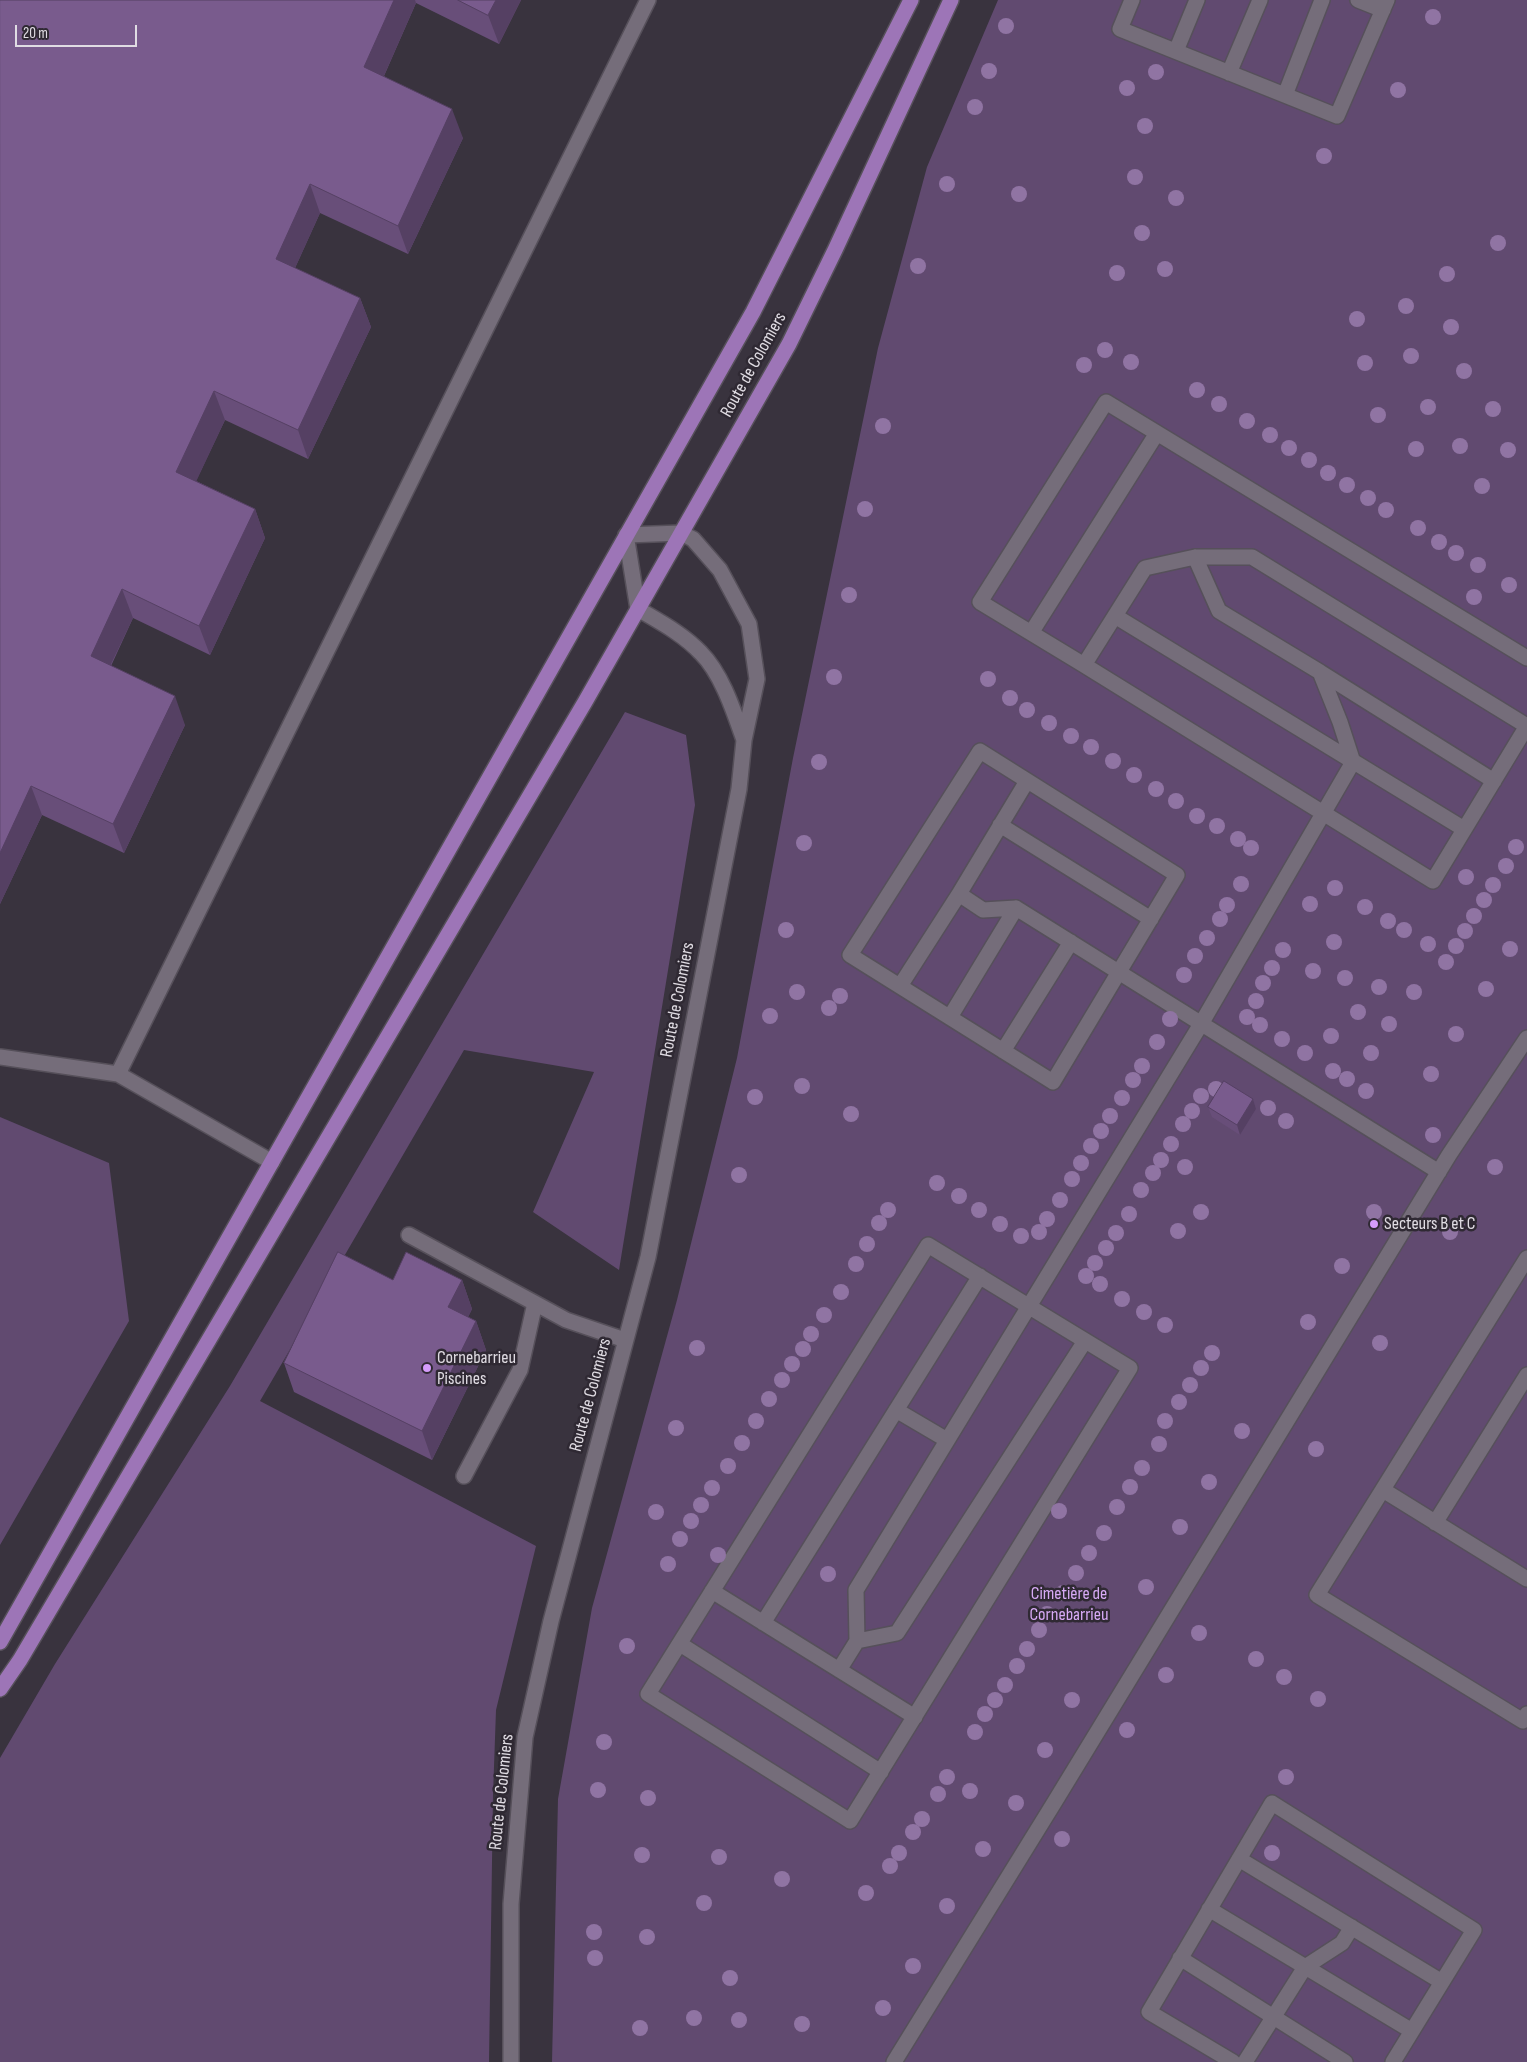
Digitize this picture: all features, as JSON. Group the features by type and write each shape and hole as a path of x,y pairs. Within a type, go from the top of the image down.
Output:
{"main road":[{"name":"Route de Colomiers","path":"0,1642 753,312 911,0"},
{"name":"Route de Colomiers","path":"681,533 789,344 840,241 951,0"},
{"path":"0,1689 20,1660 565,736 681,533"}],"street":[{"path":"118,1074 648,0"},
{"path":"1132,0 1120,28 1337,116 1385,5 1358,0"},
{"path":"1176,51 1197,0"},
{"path":"1230,73 1260,0"},
{"path":"1285,95 1322,0"},
{"path":"1084,666 1145,568 1195,557 1252,557 1527,726 1433,881 980,602 1106,402 1527,658"},
{"path":"1031,633 1157,433"},
{"path":"638,609 626,535 681,533"},
{"name":"Route de Colomiers","path":"511,2062 510,1904 525,1737 551,1621 648,1257 739,789 744,740 757,679 749,624 720,570 693,539 681,533"},
{"path":"1195,557 1219,611 1494,780"},
{"name":"Route de Colomiers","path":"638,609 669,626 702,654 725,689 744,740"},
{"path":"1115,616 1464,829"},
{"path":"839,1670 857,1641 856,1590 1201,1024 1354,762 1320,672"},
{"path":"980,751 1027,781 1177,875 1053,1082 850,955 980,751"},
{"path":"900,986 1027,781"},
{"path":"1000,825 1151,919"},
{"path":"958,894 983,910 1016,908 1439,1172"},
{"path":"950,1017 1016,908"},
{"path":"1004,1051 1071,942"},
{"path":"899,2060 1439,1172 1527,1038"},
{"path":"0,1057 118,1074 272,1162"},
{"path":"409,1235 566,1320 625,1340"},
{"path":"928,1245 1029,1306 1130,1368 850,1821 648,1694 928,1245"},
{"path":"1527,1258 1317,1595 1522,1721 1527,1714"},
{"path":"763,1623 980,1276"},
{"path":"464,1476 520,1370 534,1303"},
{"path":"857,1641 897,1633 1085,1340"},
{"path":"1435,1523 1527,1375"},
{"path":"896,1410 947,1440"},
{"path":"1382,1490 1527,1579"},
{"path":"712,1591 915,1717"},
{"path":"680,1644 881,1772"},
{"path":"1233,2062 1149,2012 1272,1803 1474,1930 1393,2062"},
{"path":"1239,1859 1442,1982"},
{"path":"1210,1909 1412,2031"},
{"path":"1245,2062 1305,1967 1342,1943 1352,1927"},
{"path":"1180,1958 1345,2062"}],"green space":[{"name":"Cimetière de Cornebarrieu","path":"998,0 1527,0 1527,2062 552,2062 558,1799 592,1608 677,1300 737,1058 793,758 878,348 927,167"},
{"path":"625,712 686,735 695,805 619,1270 533,1212 594,1072 464,1050 260,1401 536,1546 496,1710 489,2062 0,2062 0,1758 55,1664 230,1386"},
{"path":"0,1117 109,1163 129,1321 0,1545"}],"building":[{"path":"0,0 394,0 364,67 452,109 398,226 310,184 276,259 360,298 298,430 214,391 176,472 255,509 199,626 122,589 91,656 175,696 113,824 31,786 0,853"},
{"path":"458,0 496,0 488,15"},
{"path":"1224,1081 1253,1099 1237,1125 1208,1107"},
{"path":"338,1252 393,1280 406,1252 462,1280 448,1307 476,1321 422,1431 284,1363"}],"place":[{"name":"Secteurs B et C","path":"1374,1224"},
{"name":"Cornebarrieu Piscines","path":"427,1368"}]}
